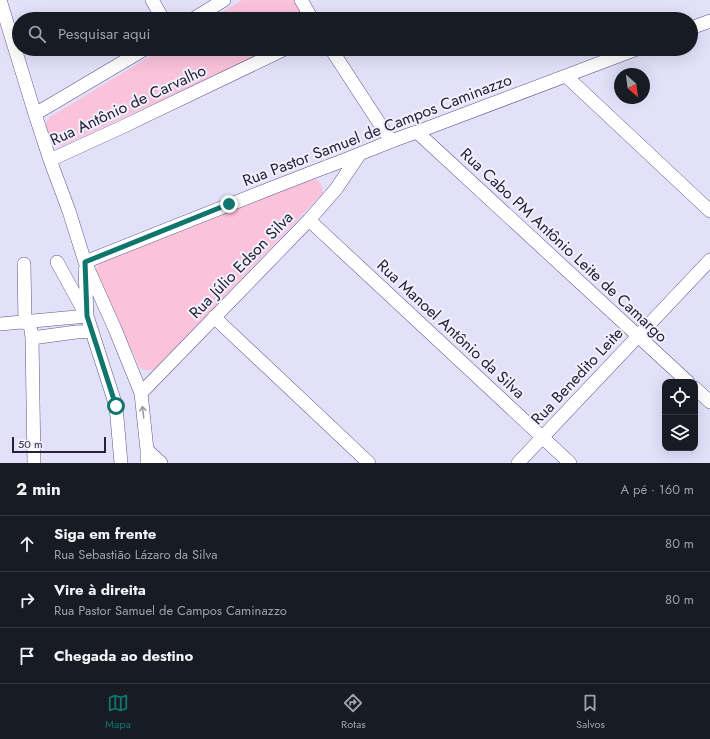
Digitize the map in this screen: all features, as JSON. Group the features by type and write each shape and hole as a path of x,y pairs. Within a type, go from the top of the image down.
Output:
{"street":[{"path":"0,0 12,39"},
{"path":"152,0 159,12"},
{"path":"205,12 224,0"},
{"path":"301,0 308,12"},
{"path":"698,25 710,21"},
{"path":"17,56 50,160 69,211 87,268 116,329 141,393 147,457 161,463"},
{"path":"35,114 133,56"},
{"name":"Rua Antônio de Carvalho","path":"50,160 270,56"},
{"path":"336,56 391,141"},
{"name":"Rua Pastor Samuel de Campos Caminazzo","path":"87,268 229,204 359,155 391,141 619,56"},
{"path":"566,76 710,211"},
{"name":"Rua Cabo PM Antônio Leite de Camargo","path":"417,132 685,379"},
{"name":"Rua Júlio Edson Silva","path":"141,393 309,220 336,189 359,155"},
{"name":"Rua Manoel Antônio da Silva","path":"309,220 570,463"},
{"name":"Rua Benedito Leite","path":"518,463 710,260"},
{"path":"57,262 87,316 116,406 121,463"},
{"path":"24,264 27,322 32,338 34,463"},
{"path":"87,268 87,316"},
{"path":"0,324 87,316"},
{"path":"214,317 369,463"},
{"path":"32,338 76,332 92,332"},
{"path":"698,391 710,402"}],"shaded area":[{"path":"242,0 296,0 303,12 222,12"},
{"path":"150,56 257,56 62,146 52,141 46,131 46,123 50,117"},
{"path":"316,179 323,188 323,193 157,367 153,370 145,370 140,368 96,271 96,268 101,262 310,180"}],"route":[{"path":"116,406 87,316 85,262 229,204"}]}
